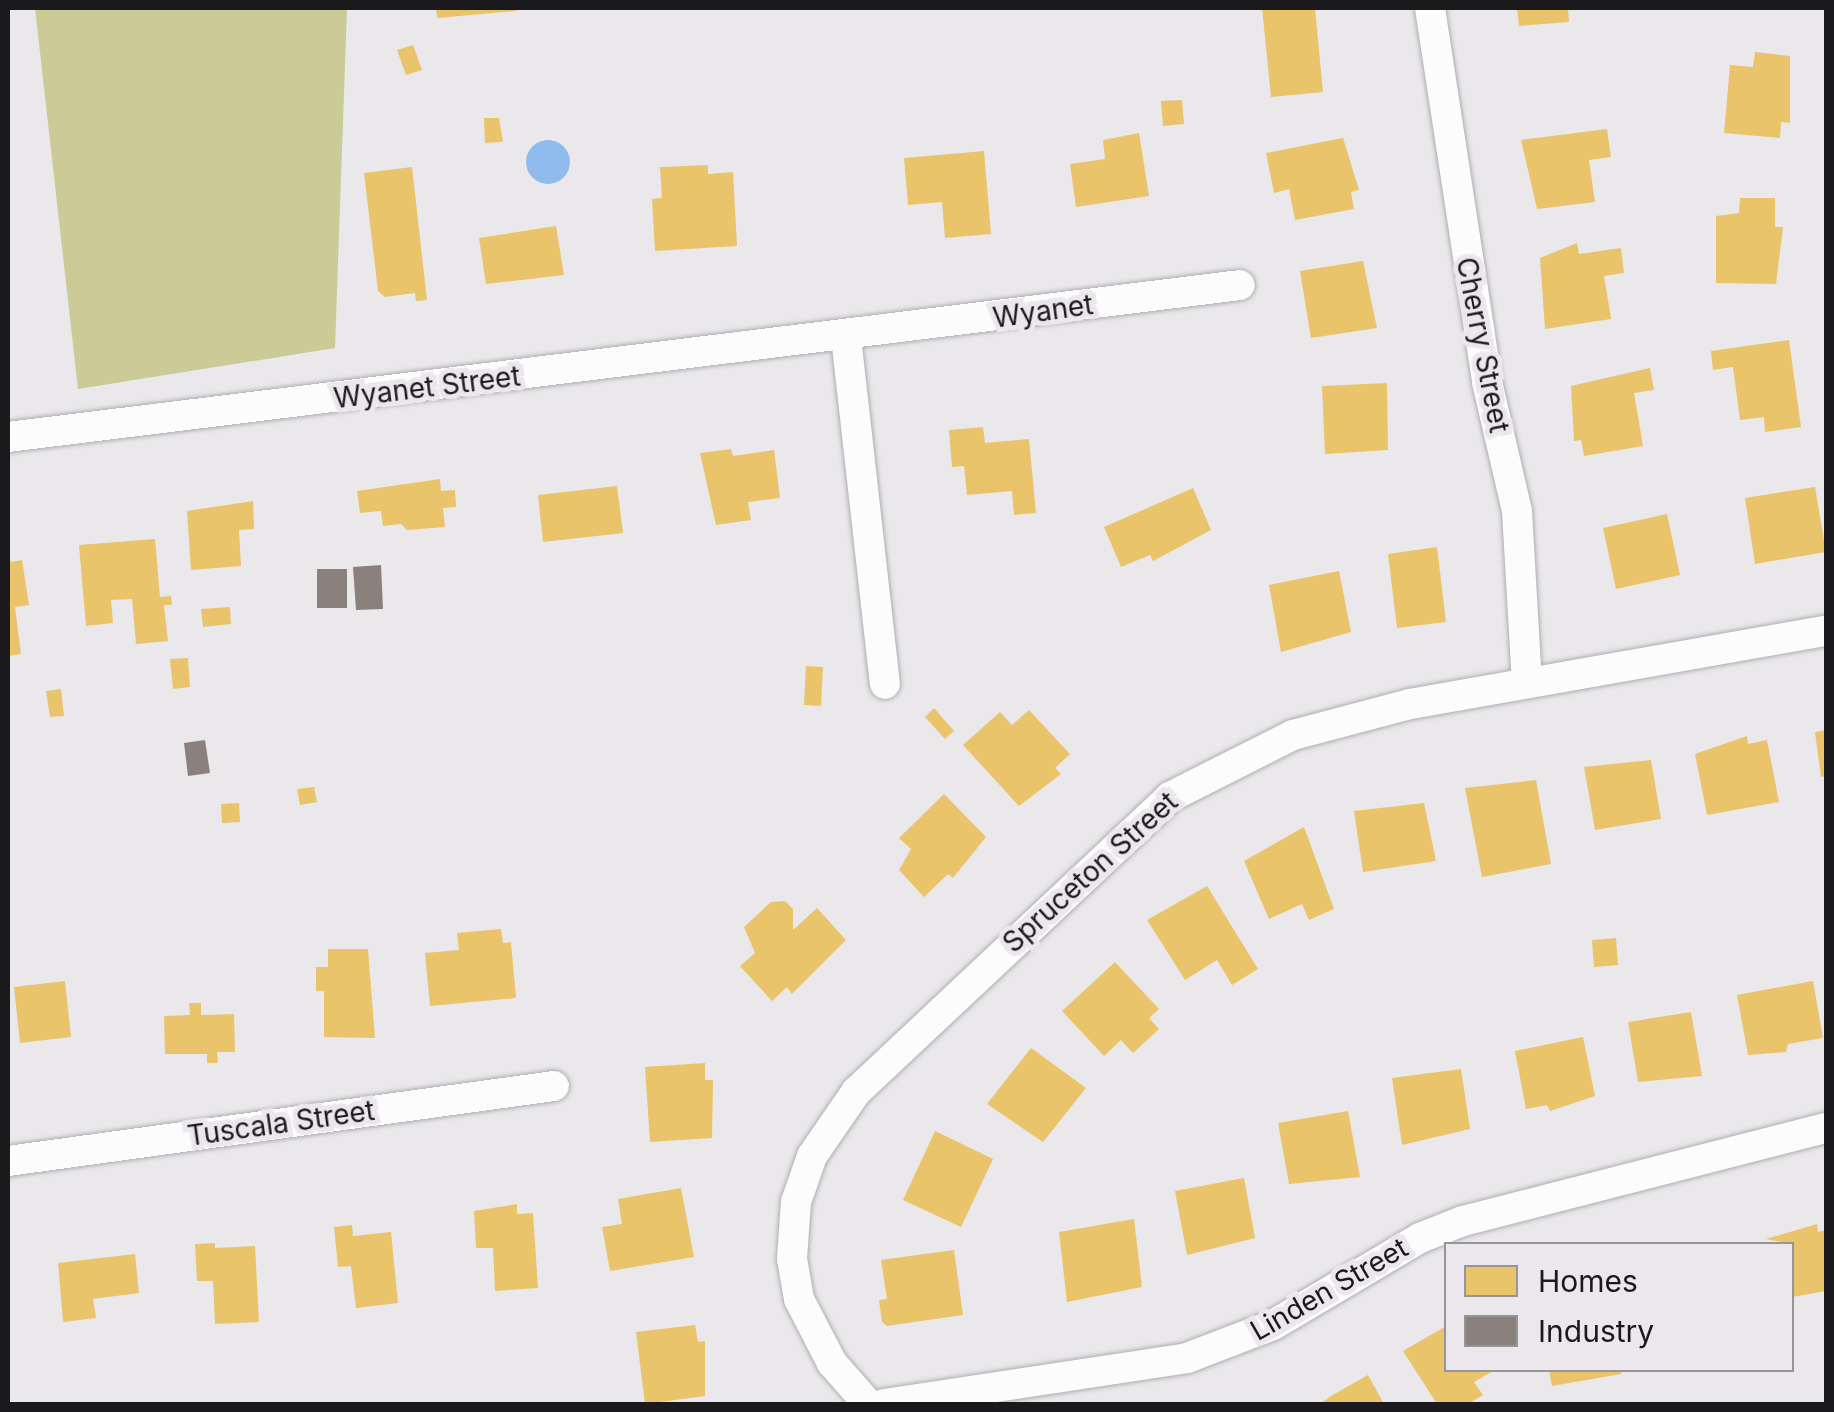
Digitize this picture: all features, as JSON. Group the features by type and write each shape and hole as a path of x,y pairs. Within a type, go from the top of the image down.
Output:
{"street":[{"name":"Cherry Street","path":"1430,8 1484,362 1517,512 1527,682"},
{"name":"Wyanet","path":"846,337 1240,285"},
{"name":"Wyanet Street","path":"8,437 846,337"},
{"path":"846,337 886,684"},
{"name":"Spruceton Street","path":"868,1404 813,1330 792,1259 796,1202 812,1156 856,1092 1116,841 1212,770 1294,735 1527,682 1826,631"},
{"name":"Tuscala Street","path":"8,1161 554,1086"},
{"name":"Linden Street","path":"884,1404 1187,1358 1273,1324 1420,1238 1464,1221 1826,1128"}],"green space":[{"path":"35,8 347,8 335,348 78,389"}],"water":[{"path":"548,140 563,147 570,162 563,177 548,184 533,177 526,162 533,147"}],"building: Homes":[{"path":"436,8 516,8 516,11 437,18"},
{"path":"1262,8 1315,8 1323,92 1271,97"},
{"path":"1517,8 1568,8 1569,22 1519,26"},
{"path":"413,45 422,70 406,75 397,50"},
{"path":"1755,52 1790,56 1790,123 1781,122 1780,138 1724,133 1730,65 1753,67"},
{"path":"1182,100 1184,124 1163,126 1161,101"},
{"path":"484,118 499,118 503,142 485,143"},
{"path":"1607,129 1611,157 1589,160 1595,202 1537,209 1521,140"},
{"path":"1139,133 1149,196 1076,207 1070,164 1105,159 1103,140"},
{"path":"1343,138 1359,190 1351,192 1354,209 1295,220 1289,189 1274,193 1266,153"},
{"path":"984,151 991,234 945,238 942,202 908,205 904,158"},
{"path":"708,165 708,174 733,172 737,246 655,251 652,199 662,198 660,167"},
{"path":"412,167 427,300 416,301 415,293 385,297 378,291 364,173"},
{"path":"1740,198 1775,198 1775,227 1783,227 1776,284 1716,283 1716,216 1739,213"},
{"path":"556,226 564,275 486,284 479,238"},
{"path":"1577,243 1579,254 1621,248 1624,273 1604,276 1611,319 1545,329 1540,258"},
{"path":"1363,261 1377,328 1311,338 1300,271"},
{"path":"1789,340 1801,427 1765,432 1764,417 1740,420 1733,367 1713,370 1711,351"},
{"path":"1650,368 1654,390 1634,393 1643,446 1584,456 1581,440 1574,441 1571,386"},
{"path":"1387,383 1388,450 1325,454 1322,386"},
{"path":"983,427 985,443 1029,439 1036,513 1014,515 1012,491 967,495 964,466 952,467 949,430"},
{"path":"731,449 733,456 774,450 780,498 748,502 751,520 716,525 700,453"},
{"path":"440,479 441,491 455,490 456,507 443,508 445,527 407,530 401,524 383,526 381,511 360,513 357,491"},
{"path":"617,486 623,533 543,542 538,495"},
{"path":"1815,487 1826,552 1755,564 1745,498"},
{"path":"1193,488 1211,530 1153,561 1150,555 1121,567 1104,527"},
{"path":"253,501 254,529 239,530 241,566 191,570 187,511"},
{"path":"1667,514 1680,575 1616,589 1603,528"},
{"path":"155,539 160,597 171,596 172,605 164,605 168,641 136,644 132,599 111,600 113,623 86,626 79,545"},
{"path":"1437,547 1446,622 1397,628 1388,554"},
{"path":"8,550 11,562 22,560 29,605 15,607 21,654 8,656"},
{"path":"1339,571 1351,632 1281,652 1269,585"},
{"path":"230,607 231,624 203,627 201,609"},
{"path":"188,658 190,687 173,689 170,659"},
{"path":"806,666 823,667 821,706 804,705"},
{"path":"61,689 64,716 50,717 46,691"},
{"path":"934,708 954,731 945,739 925,717"},
{"path":"1029,710 1070,754 1055,768 1061,774 1019,806 963,745 1000,712 1012,725"},
{"path":"1826,730 1826,776 1821,777 1815,732"},
{"path":"1747,736 1748,744 1767,740 1779,802 1707,815 1695,754"},
{"path":"1651,760 1661,819 1595,830 1584,767"},
{"path":"1536,780 1551,864 1482,877 1465,788"},
{"path":"314,787 317,802 300,805 297,789"},
{"path":"944,794 986,837 953,878 948,874 924,897 899,870 911,849 899,838"},
{"path":"239,803 240,822 222,823 221,804"},
{"path":"1424,803 1436,861 1363,872 1354,811"},
{"path":"1304,827 1334,909 1309,920 1302,904 1269,919 1244,861"},
{"path":"1207,886 1258,969 1232,985 1217,960 1185,980 1147,920"},
{"path":"785,901 793,909 793,930 817,908 846,940 792,994 787,987 772,1001 740,966 755,953 744,927 771,902"},
{"path":"501,929 503,943 511,942 516,998 430,1006 425,953 459,950 457,933"},
{"path":"1616,938 1618,965 1594,967 1592,940"},
{"path":"328,949 368,949 375,1038 324,1037 324,991 316,991 316,967 328,967"},
{"path":"1115,962 1159,1009 1149,1018 1159,1029 1133,1053 1121,1040 1104,1056 1062,1011"},
{"path":"65,981 71,1037 20,1043 14,987"},
{"path":"1813,981 1823,1038 1788,1044 1786,1052 1748,1055 1737,995"},
{"path":"189,1003 201,1003 201,1015 234,1014 235,1052 217,1052 218,1063 207,1063 207,1054 165,1054 164,1016 190,1015"},
{"path":"1691,1012 1702,1076 1638,1082 1628,1022"},
{"path":"1583,1037 1595,1096 1550,1111 1547,1105 1526,1109 1515,1051"},
{"path":"1031,1048 1086,1088 1043,1142 987,1104"},
{"path":"705,1063 705,1080 713,1080 712,1138 650,1142 645,1067"},
{"path":"1461,1069 1470,1129 1402,1145 1392,1078"},
{"path":"1348,1111 1360,1177 1289,1184 1278,1123"},
{"path":"935,1131 993,1159 961,1227 903,1200"},
{"path":"1244,1178 1255,1238 1187,1255 1175,1191"},
{"path":"681,1188 694,1257 610,1271 602,1227 622,1224 618,1199"},
{"path":"517,1204 517,1214 533,1213 538,1288 495,1291 493,1248 476,1248 474,1211"},
{"path":"1134,1219 1142,1287 1067,1302 1059,1232"},
{"path":"1817,1224 1818,1232 1826,1230 1826,1291 1794,1297 1794,1242 1766,1239"},
{"path":"352,1225 353,1236 391,1232 398,1303 356,1308 351,1266 338,1267 334,1227"},
{"path":"215,1243 215,1248 255,1246 259,1322 215,1324 213,1281 197,1281 195,1244"},
{"path":"954,1250 963,1315 887,1326 882,1322 879,1300 887,1299 881,1260"},
{"path":"135,1254 139,1293 93,1299 96,1318 63,1322 58,1263"},
{"path":"695,1325 698,1342 705,1341 705,1396 645,1404 636,1332"},
{"path":"1444,1327 1444,1372 1492,1372 1474,1382 1483,1395 1468,1404 1437,1404 1403,1351"},
{"path":"1549,1372 1621,1372 1621,1374 1552,1386"},
{"path":"1368,1375 1384,1404 1320,1404 1331,1396"}],"building: Industry":[{"path":"381,565 383,609 356,610 353,567"},
{"path":"317,569 347,569 347,608 317,608"},
{"path":"205,740 210,773 188,776 184,743"}]}
